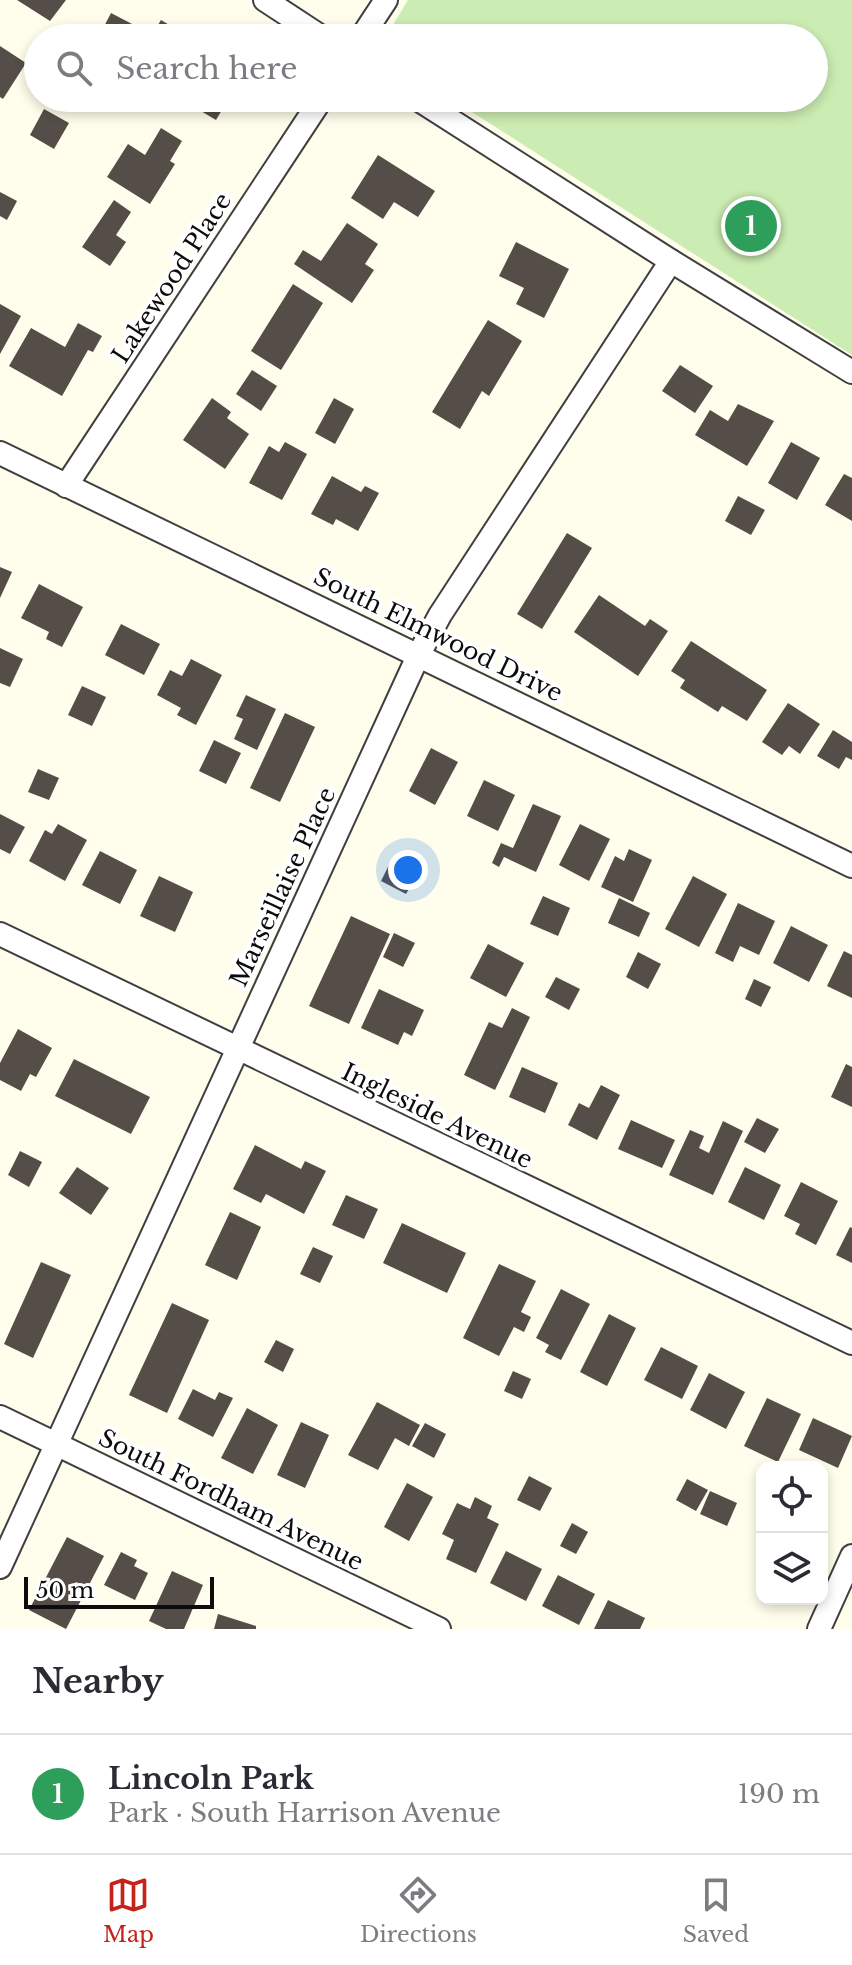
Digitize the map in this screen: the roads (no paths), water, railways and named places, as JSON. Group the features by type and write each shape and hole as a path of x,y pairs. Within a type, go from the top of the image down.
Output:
{"street":[{"path":"265,0 302,24"},
{"path":"370,24 386,0"},
{"name":"Lakewood Place","path":"66,486 313,112"},
{"path":"438,112 852,372"},
{"name":"Marseillaise Place","path":"0,1567 419,654 449,602 671,261"},
{"name":"South Elmwood Drive","path":"0,453 852,866"},
{"name":"Ingleside Avenue","path":"0,934 852,1343"},
{"name":"South Fordham Avenue","path":"0,1417 439,1629"},
{"path":"819,1629 852,1556"}],"place":[{"name":"Lincoln Park","path":"751,226"}]}
